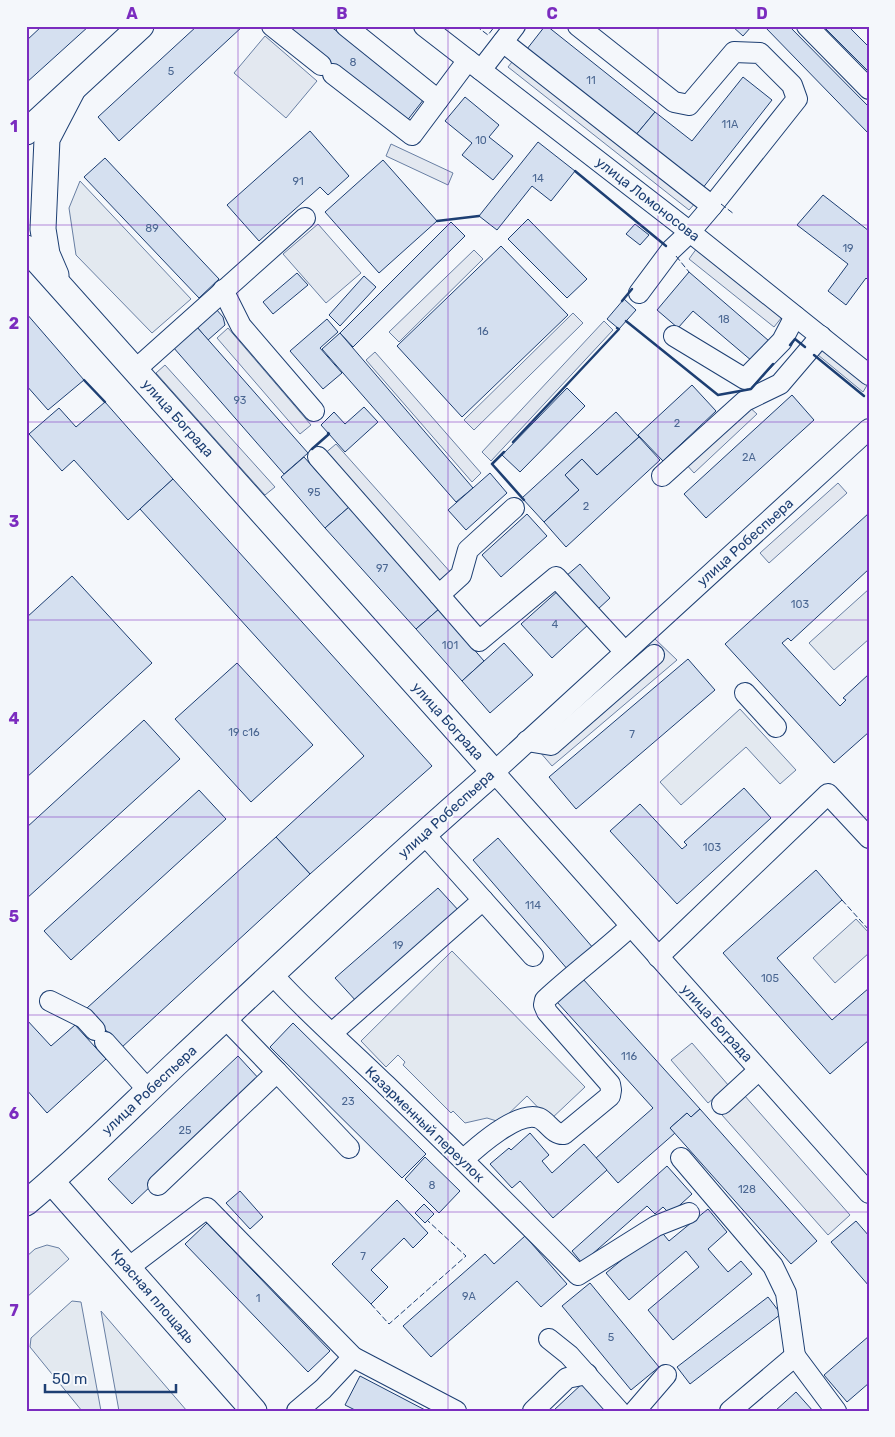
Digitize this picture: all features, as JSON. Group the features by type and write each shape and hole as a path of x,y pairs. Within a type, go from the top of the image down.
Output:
{"main road":[{"path":"26,132 142,26"},
{"path":"61,287 47,254 43,229 46,139 72,91"},
{"name":"улица Бограда","path":"26,248 494,772"},
{"name":"улица Робеспьера","path":"26,1203 52,1182 423,834 494,772"},
{"name":"Красная площадь","path":"52,1182 254,1411"}],"street":[{"path":"272,26 412,135 438,100 503,42 515,26"},
{"path":"346,26 438,100"},
{"name":"улица Ломоносова","path":"424,26 690,232 869,375"},
{"path":"578,26 674,102 689,104 734,52 760,53 792,85 797,99 712,206 672,250 639,293"},
{"path":"807,26 869,89"},
{"path":"503,42 712,206"},
{"path":"135,370 305,218"},
{"path":"223,290 241,326 314,411"},
{"path":"674,336 745,379 782,341 795,316"},
{"path":"662,476 745,400 780,384 821,336"},
{"name":"улица Робеспьера","path":"494,772 869,429"},
{"path":"318,456 479,641 556,577 625,652"},
{"path":"439,595 461,575 468,550 514,508"},
{"path":"527,741 551,745 654,655"},
{"path":"746,693 776,727"},
{"name":"улица Бограда","path":"494,772 869,1193"},
{"path":"658,957 828,794 869,838"},
{"path":"423,834 533,956"},
{"path":"332,1033 483,900"},
{"path":"463,1160 486,1139 523,1117 541,1119 555,1132 564,1134 610,1096 610,1084 547,1012 544,1005 545,1000 579,969 588,965 631,926"},
{"name":"Казарменный переулок","path":"272,974 293,998 332,1033 463,1160 578,1275 656,1226 689,1213"},
{"path":"50,1001 84,1018 148,1090"},
{"path":"225,1018 349,1148"},
{"path":"722,1104 759,1070"},
{"path":"158,1185 277,1072"},
{"path":"681,1158 773,1266 786,1292 795,1356 836,1411"},
{"path":"128,1268 207,1208 353,1357 456,1411"},
{"path":"549,1339 569,1355 619,1411"},
{"path":"730,1411 795,1356"},
{"path":"297,1411 323,1389 353,1357"},
{"path":"532,1411 567,1378 587,1374"},
{"path":"635,1411 666,1375"}],"shaded area":[{"path":"265,36 317,81 286,118 234,73"},
{"path":"516,57 697,201 689,210 508,67"},
{"path":"391,144 453,173 448,185 386,156"},
{"path":"80,181 191,299 152,333 76,255 69,208"},
{"path":"318,224 361,273 326,303 283,254"},
{"path":"697,248 782,317 774,327 689,259"},
{"path":"474,250 483,259 399,342 389,332"},
{"path":"573,313 583,323 474,430 464,420"},
{"path":"604,321 613,330 491,461 482,452"},
{"path":"228,328 311,425 300,434 217,338"},
{"path":"825,346 869,382 863,392 818,355"},
{"path":"375,352 481,473 472,482 366,360"},
{"path":"165,365 275,487 265,495 156,373"},
{"path":"747,405 757,414 694,473 685,463"},
{"path":"336,444 452,574 440,585 323,455"},
{"path":"838,483 847,493 769,563 760,553"},
{"path":"869,589 869,639 834,670 809,643"},
{"path":"654,638 677,660 552,766 527,737"},
{"path":"740,709 796,770 780,784 746,747 681,805 660,782"},
{"path":"856,919 869,933 869,953 835,983 813,958"},
{"path":"452,951 585,1087 550,1120 527,1096 500,1122 487,1118 465,1123 453,1111 451,1113 403,1065 405,1062 398,1055 386,1067 361,1041"},
{"path":"692,1043 729,1086 708,1103 671,1060"},
{"path":"744,1095 850,1215 828,1235 722,1115"},
{"path":"47,1245 59,1248 69,1259 26,1298 26,1257 35,1249"},
{"path":"72,1301 81,1302 101,1411 82,1411 30,1347 31,1338"},
{"path":"101,1311 187,1411 119,1411"}],"building":[{"path":"42,26 89,26 26,83 26,41"},
{"path":"197,26 243,26 119,141 98,117"},
{"path":"282,26 330,26 424,99 406,122"},
{"path":"545,26 655,112 635,136 527,49"},
{"path":"732,26 751,26 751,27 743,36"},
{"path":"764,26 789,26 869,107 869,134"},
{"path":"823,26 849,27 869,47 869,72"},
{"path":"743,77 772,100 702,189 635,136 655,112 692,141"},
{"path":"465,97 499,125 489,137 513,156 493,180 462,155 472,143 445,121"},
{"path":"310,131 349,176 328,195 320,187 259,241 227,205"},
{"path":"538,142 575,171 551,201 532,186 497,230 479,216"},
{"path":"105,158 219,279 199,298 84,177"},
{"path":"383,160 437,221 379,273 325,212"},
{"path":"823,195 869,231 869,281 866,278 846,305 828,291 848,264 797,225"},
{"path":"528,219 587,279 567,298 508,239"},
{"path":"451,222 465,236 353,347 340,333"},
{"path":"635,224 649,235 640,245 626,234"},
{"path":"501,246 568,315 462,417 397,346"},
{"path":"689,272 769,341 752,361 693,311 678,328 657,310"},
{"path":"297,273 308,285 273,314 263,302"},
{"path":"364,276 376,287 340,326 329,315"},
{"path":"624,299 636,310 619,329 607,319"},
{"path":"216,309 223,317 225,325 208,340 196,326"},
{"path":"26,313 84,380 48,410 26,385"},
{"path":"327,319 338,332 320,348 342,373 323,389 290,351"},
{"path":"196,326 308,453 284,474 173,347"},
{"path":"340,333 473,488 456,502 322,349"},
{"path":"692,385 716,411 663,461 638,435"},
{"path":"567,388 585,406 520,472 502,455"},
{"path":"792,395 814,420 706,518 684,494"},
{"path":"105,402 173,479 128,520 74,460 62,471 29,434 59,408 76,427"},
{"path":"364,407 378,422 345,452 321,425 334,412 345,424"},
{"path":"616,412 639,437 597,475 582,459 565,475 579,490 544,522 522,498"},
{"path":"639,437 660,460 566,547 544,522 579,490 565,475 582,459 597,475"},
{"path":"304,457 349,507 325,528 281,477"},
{"path":"490,473 507,493 466,530 448,510"},
{"path":"173,479 432,766 310,874 276,837 364,756 140,509"},
{"path":"349,507 439,609 416,629 325,528"},
{"path":"869,513 869,569 791,641 788,638 782,643 840,706 846,700 843,698 869,674 869,732 834,763 725,644"},
{"path":"527,514 547,536 501,577 482,555"},
{"path":"580,564 610,598 597,610 566,576"},
{"path":"72,576 152,663 26,778 26,618"},
{"path":"559,590 589,624 552,658 521,624"},
{"path":"439,609 484,661 462,681 416,629"},
{"path":"504,643 533,675 490,713 462,681"},
{"path":"688,659 715,690 576,809 549,777"},
{"path":"237,663 313,745 251,802 175,719"},
{"path":"144,720 180,759 26,899 26,828"},
{"path":"744,788 771,818 677,904 610,831 640,804 682,849 687,845 684,842"},
{"path":"199,790 226,819 71,960 44,931"},
{"path":"276,837 310,874 121,1048 87,1008"},
{"path":"498,838 594,949 569,971 473,860"},
{"path":"816,870 842,900 777,958 832,1020 869,988 869,1040 830,1074 723,953"},
{"path":"438,888 460,912 357,1002 335,978"},
{"path":"583,979 700,1109 691,1117 687,1113 670,1128 675,1133 618,1183 596,1158 653,1108 557,1002"},
{"path":"26,1019 51,1046 75,1025 106,1059 47,1113 26,1089"},
{"path":"293,1023 426,1154 402,1178 270,1047"},
{"path":"238,1056 261,1081 132,1204 108,1179"},
{"path":"700,1109 817,1241 791,1264 670,1128 687,1113 691,1117"},
{"path":"530,1133 549,1155 542,1161 552,1173 584,1144 607,1170 553,1218 520,1181 512,1188 490,1164 509,1148 511,1150"},
{"path":"425,1157 460,1191 439,1213 405,1179"},
{"path":"667,1166 692,1194 670,1214 663,1207 655,1214 647,1206 582,1263 572,1251"},
{"path":"240,1191 263,1217 250,1229 226,1203"},
{"path":"397,1200 428,1233 413,1248 404,1238 371,1270 388,1287 371,1304 332,1264"},
{"path":"424,1204 434,1214 425,1223 415,1213"},
{"path":"708,1209 727,1232 708,1249 728,1272 741,1261 752,1274 673,1340 648,1310 699,1267 686,1251 629,1300 606,1273 659,1229 669,1241"},
{"path":"856,1221 869,1236 869,1286 831,1242"},
{"path":"207,1223 330,1351 308,1372 185,1244"},
{"path":"525,1236 567,1284 541,1307 517,1281 431,1357 403,1326 485,1254 494,1264"},
{"path":"590,1283 659,1367 631,1390 562,1306"},
{"path":"768,1297 781,1314 690,1384 677,1367"},
{"path":"869,1336 869,1383 847,1402 824,1375"},
{"path":"360,1376 427,1411 357,1411 345,1405"},
{"path":"584,1382 606,1408 603,1411 553,1411"},
{"path":"796,1392 813,1411 775,1411"}],"fence":[{"path":"476,26 488,35 495,26"},
{"path":"721,204 734,214"},
{"path":"676,256 689,272"},
{"path":"842,900 869,930"},
{"path":"371,1304 389,1324 466,1256 428,1221"}],"wall":[{"path":"575,171 666,246"},
{"path":"437,221 479,216"},
{"path":"622,301 632,289"},
{"path":"626,321 718,395 751,389 773,364"},
{"path":"513,442 619,329 617,328"},
{"path":"790,345 795,339 805,347"},
{"path":"814,355 864,396"},
{"path":"84,380 105,402"},
{"path":"312,449 328,433"},
{"path":"504,452 492,464 524,500"}]}
